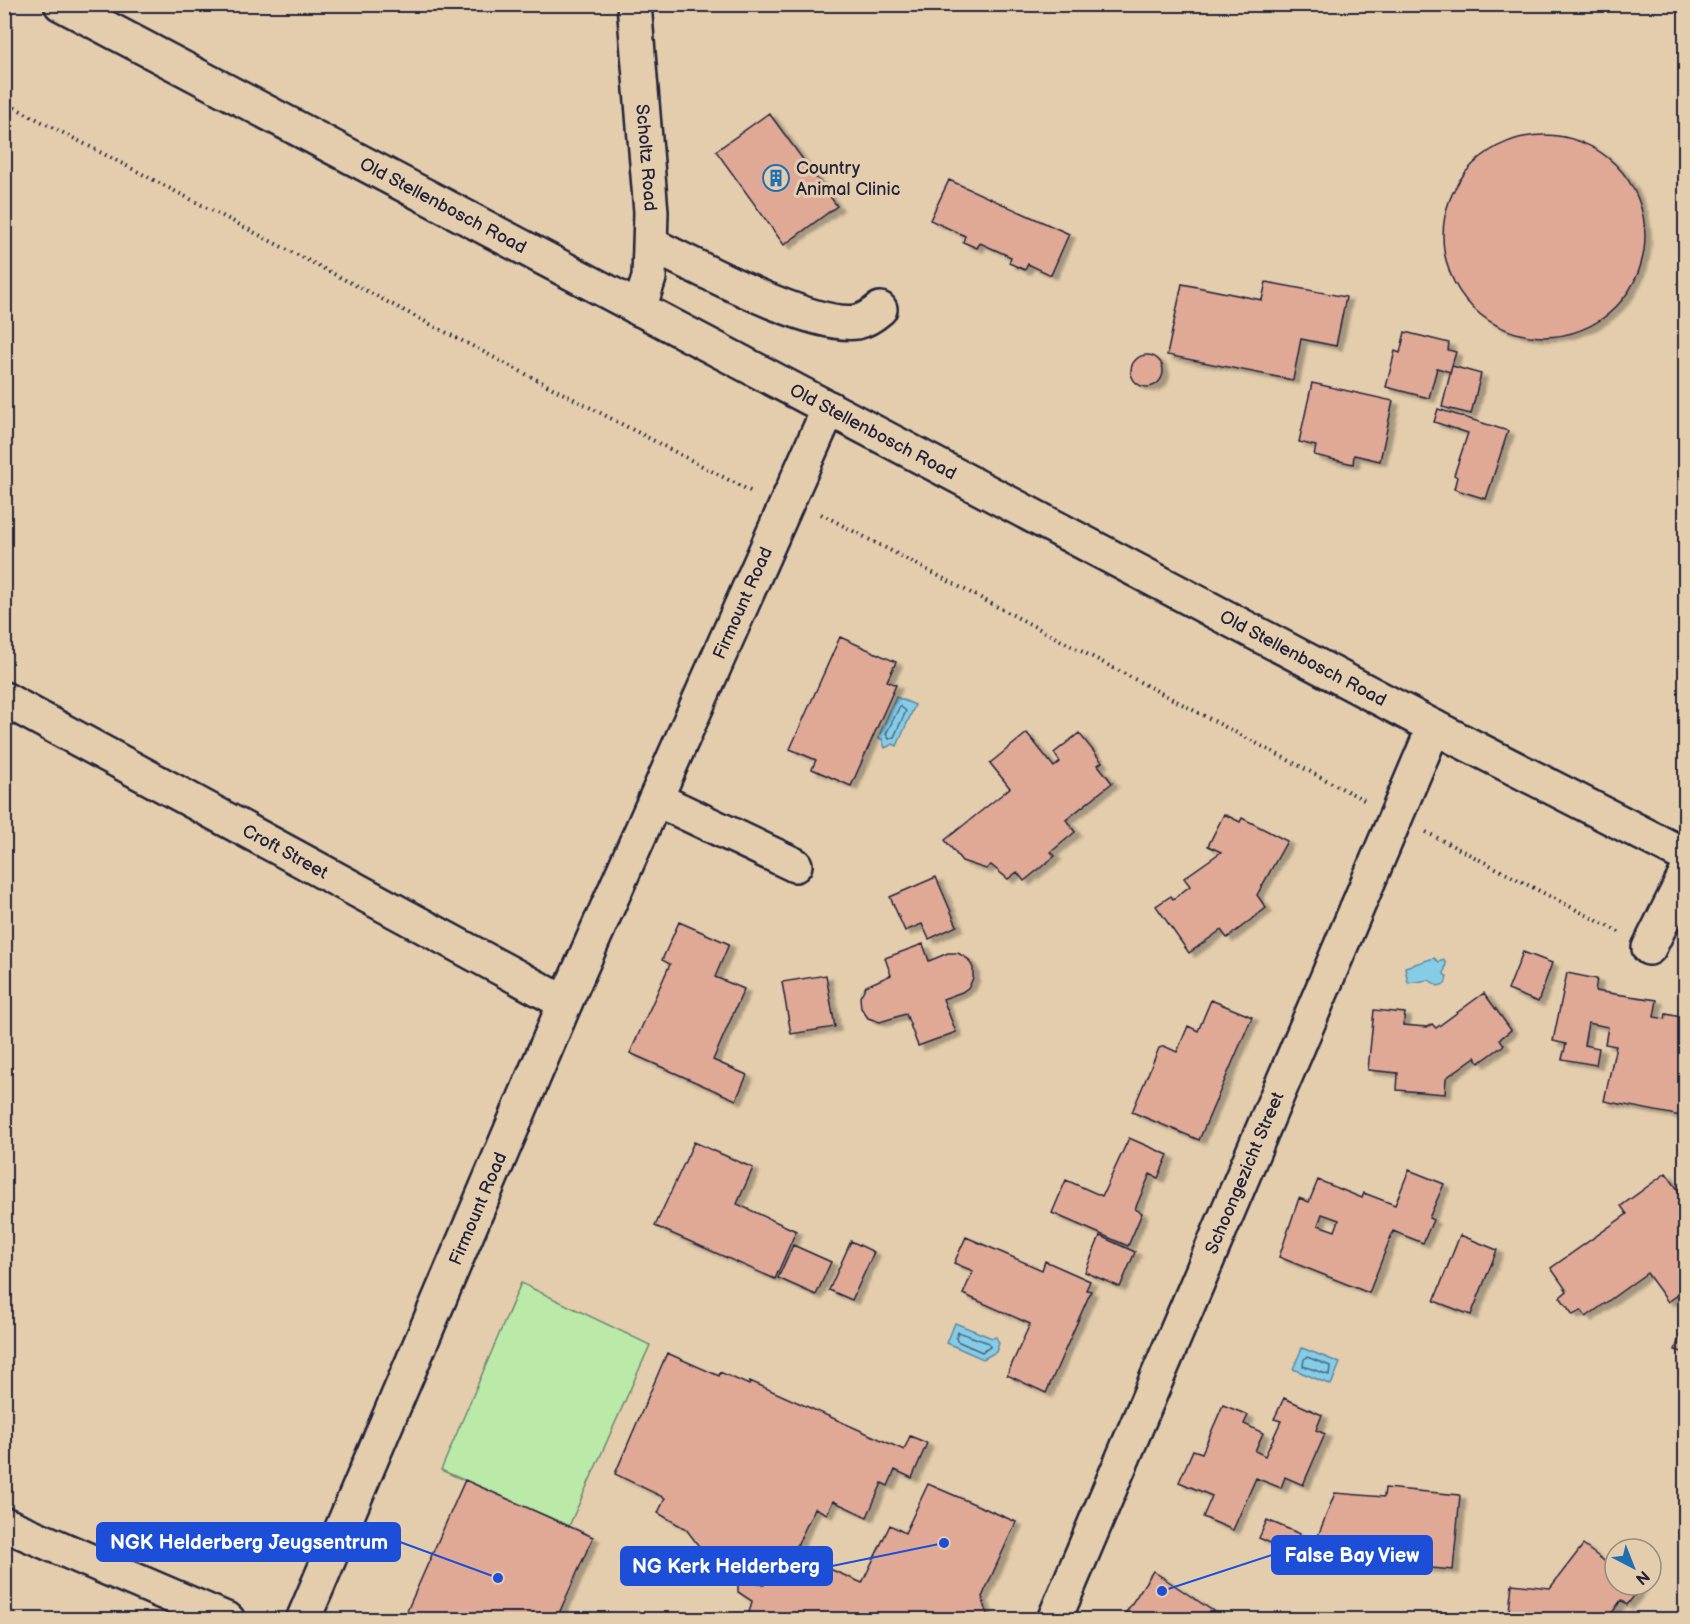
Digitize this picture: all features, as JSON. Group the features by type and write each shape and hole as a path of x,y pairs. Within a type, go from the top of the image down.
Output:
{"street":[{"name":"Old Stellenbosch Road","path":"61,4 1434,727 1686,856"},
{"name":"Scholtz Road","path":"634,4 652,245 649,278 639,309"},
{"path":"652,245 768,301 837,322 856,322 870,318 880,309"},
{"name":"Firmount Road","path":"303,1620 565,1003 829,408"},
{"name":"Croft Street","path":"4,699 565,1003"},
{"name":"Schoongezicht Street","path":"1054,1620 1434,727"},
{"path":"656,798 795,865"},
{"path":"1649,948 1686,874"},
{"path":"4,1524 228,1620"}],"path":[{"path":"4,102 765,499 808,507 1649,948"}],"green space":[{"path":"521,1283 650,1345 569,1526 441,1470"}],"water":[{"path":"896,697 915,705 897,746 893,744 885,748 882,739 878,738"},
{"path":"1434,958 1446,963 1445,984 1438,986 1429,980 1408,983 1405,967"},
{"path":"955,1323 992,1338 996,1337 999,1343 996,1352 983,1359 947,1343"},
{"path":"1302,1348 1340,1363 1331,1385 1293,1369"}],"building":[{"name":"Country Animal Clinic","path":"769,113 837,206 784,245 716,151"},
{"path":"1534,135 1554,135 1583,142 1616,164 1638,197 1645,236 1638,275 1616,308 1583,330 1554,337 1534,337 1505,330 1472,308 1450,275 1443,246 1443,226 1450,197 1472,164 1505,142"},
{"path":"949,180 1069,234 1051,275 1028,264 1025,270 1009,263 1011,257 980,243 977,248 963,242 965,236 930,220"},
{"path":"1266,282 1346,297 1336,346 1301,339 1293,380 1167,355 1182,284 1262,300"},
{"path":"1405,332 1449,343 1448,350 1456,352 1450,372 1437,368 1429,398 1386,387 1395,351 1400,353"},
{"path":"1147,355 1159,359 1163,371 1159,383 1147,387 1135,383 1131,371 1135,359"},
{"path":"1452,366 1481,374 1471,414 1442,407"},
{"path":"1312,383 1393,401 1380,461 1354,455 1353,464 1314,455 1316,446 1299,442"},
{"path":"1438,409 1508,431 1486,499 1454,489 1457,477 1454,475 1468,433 1434,422"},
{"path":"840,637 896,662 887,681 896,685 851,786 812,769 816,760 790,749"},
{"path":"1027,733 1054,767 1060,762 1054,753 1079,733 1102,762 1098,765 1112,783 1066,820 1075,832 1051,852 1055,856 1024,881 1017,872 1008,879 991,865 986,869 962,861 945,840 1010,788 990,763"},
{"path":"1224,814 1240,822 1242,818 1287,841 1257,895 1266,908 1227,938 1221,930 1189,953 1156,906 1171,896 1173,899 1190,886 1184,878 1221,852 1208,846"},
{"path":"936,877 957,926 929,939 922,924 905,931 890,897"},
{"path":"679,922 729,944 715,977 744,989 713,1060 747,1075 736,1100 630,1053 670,964 662,960"},
{"path":"923,944 929,961 948,953 958,953 968,959 973,968 973,978 969,987 962,992 943,999 956,1032 918,1046 906,1014 880,1022 868,1018 861,1008 860,997 866,986 891,975 885,958"},
{"path":"1523,952 1552,963 1538,1002 1508,990"},
{"path":"1567,973 1597,979 1595,991 1657,1000 1654,1017 1665,1019 1666,1014 1686,1018 1686,1096 1681,1116 1604,1101 1616,1046 1605,1044 1608,1027 1588,1023 1584,1045 1599,1048 1596,1065 1562,1059 1566,1044 1553,1041"},
{"path":"826,975 835,1027 791,1034 782,982"},
{"path":"1484,993 1511,1030 1500,1039 1504,1045 1479,1063 1475,1057 1446,1078 1445,1094 1397,1090 1398,1073 1368,1070 1374,1010 1405,1013 1403,1025 1427,1027 1432,1024 1436,1028"},
{"path":"1211,1000 1252,1017 1199,1140 1132,1112 1159,1048 1164,1046 1177,1052 1188,1026 1198,1031"},
{"path":"1129,1138 1168,1155 1158,1178 1150,1174 1135,1209 1142,1213 1128,1246 1052,1213 1066,1180 1102,1196"},
{"path":"694,1142 753,1168 737,1204 796,1231 775,1279 655,1226"},
{"path":"1409,1170 1444,1184 1429,1218 1433,1220 1423,1243 1393,1231 1369,1293 1279,1257 1299,1198 1309,1202 1318,1180 1362,1198 1364,1193 1395,1205","holes":["1322,1214 1339,1220 1335,1231 1318,1225"]},
{"path":"1666,1173 1686,1201 1686,1289 1668,1302 1647,1273 1586,1317 1581,1310 1573,1315 1560,1297 1567,1291 1551,1268 1627,1214 1621,1206"},
{"path":"1460,1235 1497,1250 1471,1315 1434,1301"},
{"path":"1100,1236 1135,1252 1120,1287 1085,1272"},
{"path":"966,1237 1042,1270 1045,1261 1090,1281 1086,1290 1091,1291 1046,1393 1007,1375 1030,1324 963,1294 973,1271 954,1263"},
{"path":"851,1241 874,1252 852,1300 829,1290"},
{"path":"793,1245 831,1262 816,1295 778,1278"},
{"path":"1686,1317 1686,1353 1675,1350"},
{"path":"667,1353 719,1376 720,1372 749,1385 750,1381 904,1450 910,1436 927,1443 912,1478 895,1470 888,1486 882,1483 867,1517 833,1501 827,1514 815,1508 789,1562 778,1557 764,1585 733,1571 736,1581 707,1557 686,1529 658,1513 665,1498 615,1474"},
{"path":"1284,1398 1322,1415 1316,1430 1325,1434 1303,1485 1285,1477 1281,1488 1256,1478 1233,1530 1203,1517 1212,1496 1179,1482 1193,1450 1202,1453 1223,1405 1248,1415 1244,1424 1263,1433 1255,1451 1265,1456 1281,1421 1274,1419"},
{"path":"465,1480 593,1537 556,1620 403,1620"},
{"path":"928,1484 1016,1522 982,1597 988,1615 986,1620 747,1620 752,1601 738,1592 738,1584 748,1579 764,1585 778,1557 789,1562 793,1553 862,1583 890,1525 905,1533"},
{"path":"1385,1488 1460,1495 1453,1570 1378,1563 1379,1557 1312,1551 1335,1493 1384,1497"},
{"path":"1267,1520 1300,1534 1291,1552 1259,1538"},
{"path":"1583,1545 1603,1560 1603,1597 1633,1597 1627,1605 1621,1600 1607,1620 1508,1620 1512,1584 1550,1588"},
{"path":"1153,1571 1213,1611 1208,1620 1121,1620"}],"place":[{"name":"Country Animal Clinic","path":"776,178"},
{"name":"NG Kerk Helderberg","path":"944,1543"},
{"name":"NGK Helderberg Jeugsentrum","path":"498,1578"},
{"name":"False Bay View","path":"1162,1591"}]}
